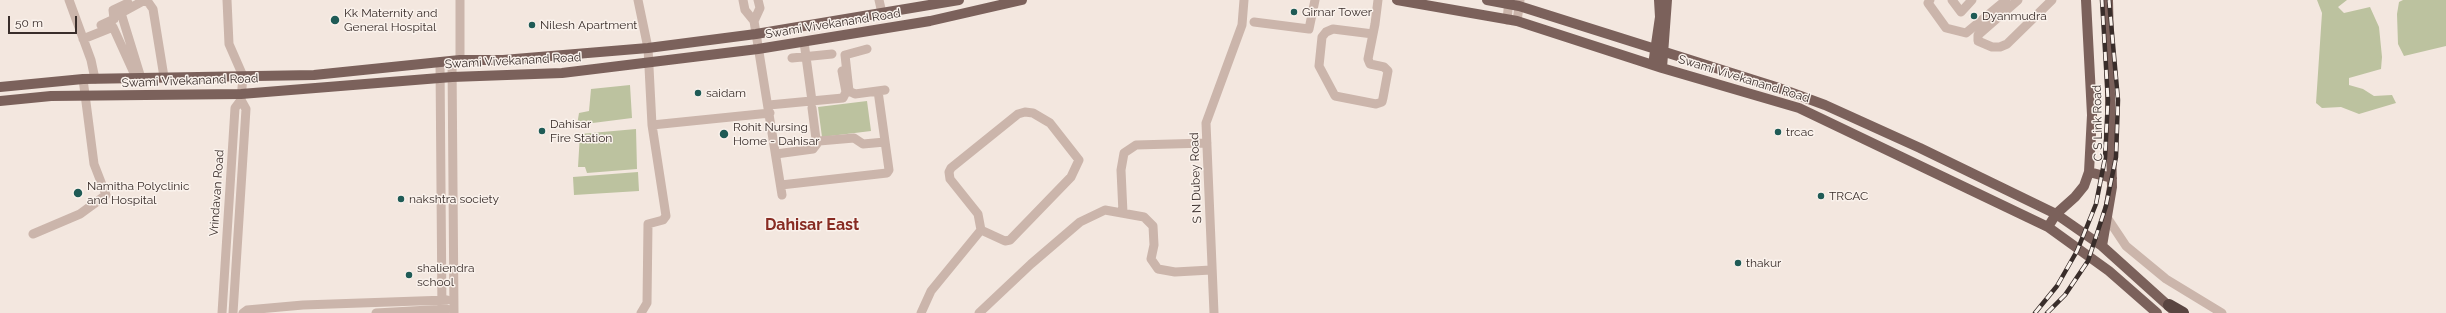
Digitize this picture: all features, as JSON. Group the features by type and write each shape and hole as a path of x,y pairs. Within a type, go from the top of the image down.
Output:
{"highway":[{"path":"2172,309 2183,313"}],"main road":[{"name":"Swami Vivekanand Road","path":"0,87 82,79 314,75 456,60 503,60 648,48 756,34 934,2 959,0"},
{"name":"Swami Vivekanand Road","path":"0,101 51,96 241,97 314,88 452,77 557,73 649,64 758,49 930,22 1022,0"},
{"name":"Swami Vivekanand Road","path":"1398,0 1512,20 1799,108 2048,227 2109,271 2157,313"},
{"name":"Swami Vivekanand Road","path":"1487,0 1514,3 1825,105 1920,148 2056,214 2102,246 2172,309"},
{"path":"1659,0 1660,51"},
{"path":"1658,66 1667,0"},
{"name":"C S Link Road","path":"2048,227 2056,214 2075,198 2084,186 2089,172 2092,115 2086,0"},
{"name":"C S Link Road","path":"2102,246 2108,219 2112,178 2108,0"},
{"path":"2089,172 2112,178"}],"street":[{"path":"69,0 98,79"},
{"path":"82,36 113,20 115,18 113,10 136,0"},
{"path":"227,0 229,44 243,76"},
{"path":"376,313 454,311 452,77 456,60 460,0"},
{"path":"638,0 648,48 652,125 666,216 663,220 648,224 647,303 641,313"},
{"path":"743,0 745,10 754,21 782,195"},
{"path":"754,21 760,8 758,0"},
{"path":"879,0 884,12"},
{"path":"884,12 885,0"},
{"name":"S N Dubey Road","path":"1214,313 1206,123 1242,25 1244,0"},
{"path":"1254,22 1310,29 1315,0"},
{"path":"1373,34 1333,29 1326,32 1322,37 1319,66 1335,96 1376,104 1382,102 1389,74 1384,67 1369,62 1378,0"},
{"path":"1930,0 1928,3 1946,28 1966,33 2006,0"},
{"path":"1952,0 1961,12 1972,0"},
{"path":"2018,0 1978,35 1978,41 1992,47 2007,44 2052,0"},
{"path":"138,78 121,13 143,1 148,2 153,9 164,77"},
{"path":"1512,20 1514,3"},
{"path":"82,36 114,27 138,78"},
{"path":"801,150 804,146 815,142 804,42"},
{"path":"781,185 884,174 889,170 881,91 855,94 849,91 845,55 867,49"},
{"path":"792,58 832,54"},
{"path":"440,62 442,311"},
{"path":"652,125 812,104 843,98 846,92 842,71"},
{"path":"314,75 314,88"},
{"name":"Vrindavan Road","path":"222,313 235,108 241,97 243,76"},
{"path":"33,234 80,214 106,194 94,164 82,79"},
{"path":"1753,95 1756,82"},
{"path":"233,313 246,109 241,97"},
{"path":"1025,112 1033,113 1050,123 1079,160 1077,167 1071,177 1010,240 1001,240 981,230 978,214 950,179 949,172 951,168 1018,114 1025,112"},
{"path":"776,154 813,149 819,142 854,138 863,144 885,142"},
{"path":"1122,213 1121,170 1124,153 1136,145 1207,143"},
{"path":"979,313 1031,264 1080,222 1105,210 1144,217 1153,226 1154,245 1151,259 1158,269 1175,272 1211,270"},
{"path":"2108,219 2126,246 2166,279 2222,313"},
{"path":"921,313 931,290 981,230"},
{"path":"243,313 247,310 303,309 454,300"}],"green space":[{"path":"2317,0 2347,0 2338,7 2344,13 2370,7 2379,27 2382,57 2381,69 2349,78 2349,85 2363,89 2374,96 2392,95 2396,103 2359,114 2341,107 2322,108 2316,103 2322,13"},
{"path":"2403,0 2446,0 2446,46 2404,56 2398,44 2397,14 2399,2"},
{"path":"630,85 632,118 577,125 579,113 589,111 591,89"},
{"path":"867,101 871,131 822,137 818,107"},
{"path":"636,129 637,169 587,173 585,167 578,167 580,134"},
{"path":"638,172 639,191 574,195 573,177"}],"railway":[{"path":"2035,313 2057,286 2077,251 2096,204 2105,158 2108,100 2102,0"},
{"path":"2047,313 2065,295 2088,261 2106,206 2116,157 2118,100 2109,0"}],"place":[{"name":"Girnar Tower","path":"1294,12"},
{"name":"Dyanmudra","path":"1974,16"},
{"name":"Kk Maternity and General Hospital","path":"335,20"},
{"name":"Nilesh Apartment","path":"532,25"},
{"name":"saidam","path":"698,93"},
{"name":"Dahisar Fire Station","path":"542,131"},
{"name":"trcac","path":"1778,132"},
{"name":"Rohit Nursing Home - Dahisar","path":"724,134"},
{"name":"Namitha Polyclinic and Hospital","path":"78,193"},
{"name":"TRCAC","path":"1821,196"},
{"name":"nakshtra society","path":"401,199"},
{"name":"thakur","path":"1738,263"},
{"name":"shaliendra school","path":"409,275"}],"district":[{"name":"Dahisar East","path":"812,225"}]}
